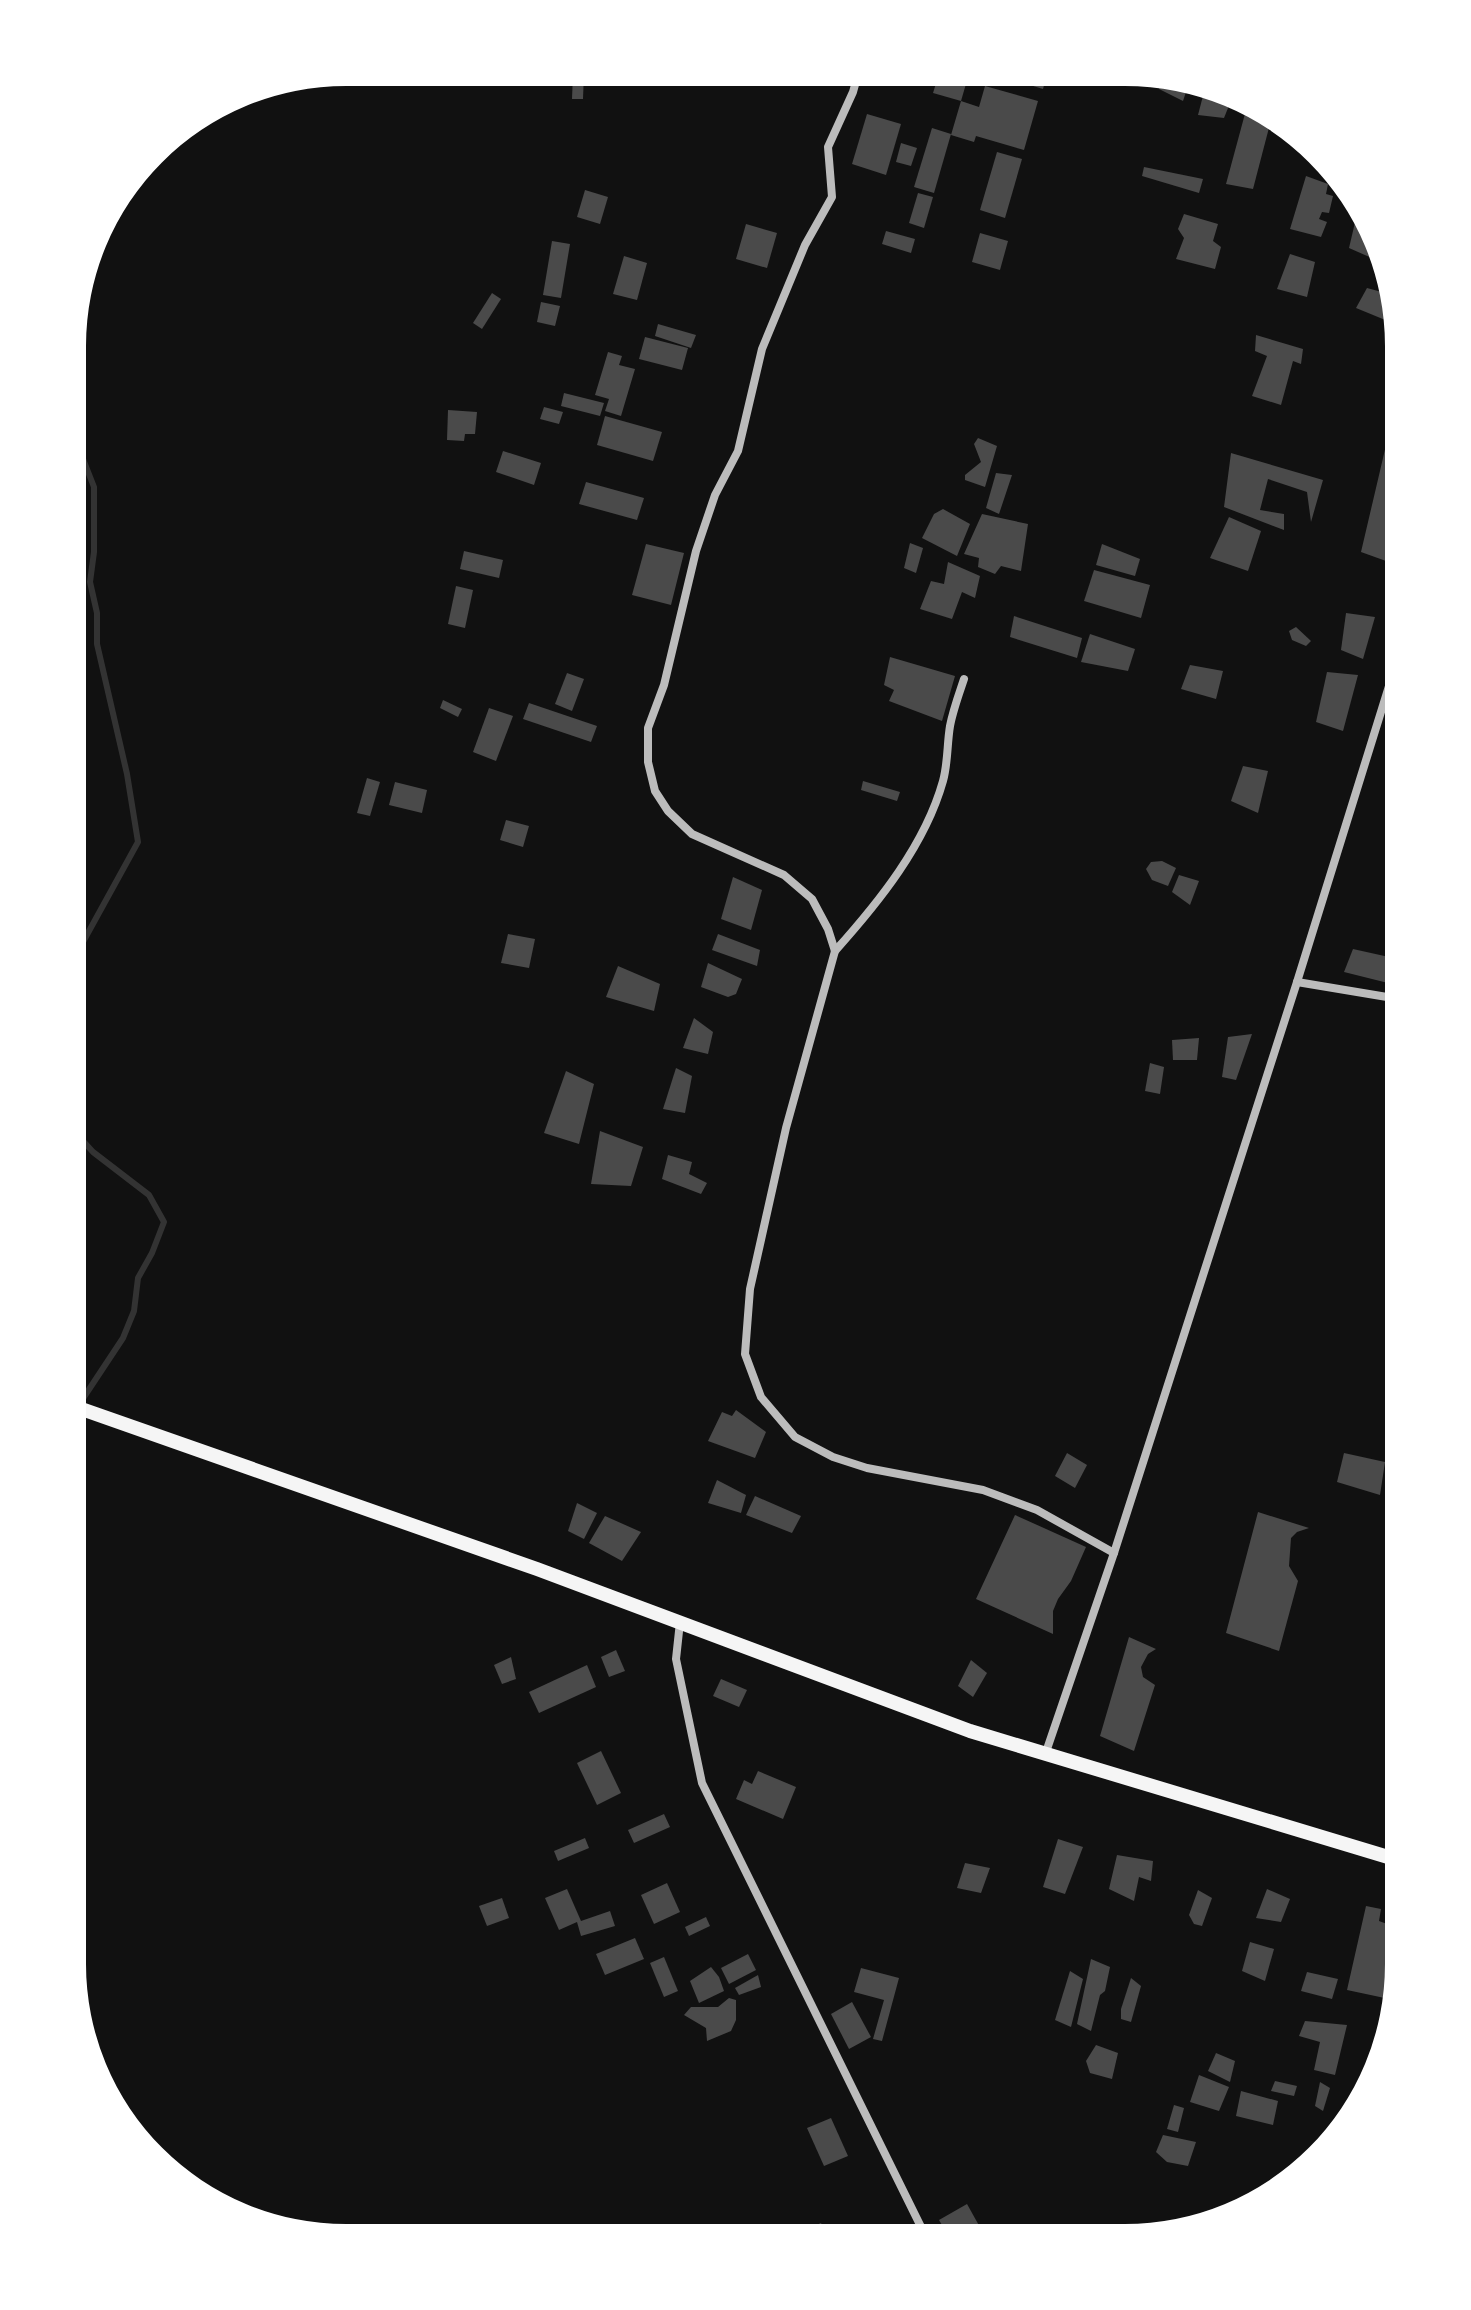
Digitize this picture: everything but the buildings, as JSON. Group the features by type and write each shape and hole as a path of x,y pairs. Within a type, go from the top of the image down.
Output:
{"main road":[{"path":"86,1411 680,1622 970,1731 1384,1856"}],"street":[{"path":"835,951 828,929 812,899 784,875 692,834 668,811 655,791 648,762 648,728 664,685 696,551 715,495 738,451 762,349 805,245 832,197 828,147 855,86"},
{"path":"964,679 950,724 943,781 930,816 873,908 835,951 786,1128 750,1289 745,1354 761,1397 795,1437 833,1457 867,1468 983,1490 1037,1510 1114,1553"},
{"path":"1046,1752 1114,1553 1385,700"},
{"path":"1297,982 1385,997"},
{"path":"680,1622 676,1659 702,1783 920,2224"}],"waterway":[{"path":"86,467 94,487 94,552 90,582 97,613 97,644 127,774 138,842 86,936"},
{"path":"86,1144 149,1195 164,1222 138,1278 134,1311 123,1338 86,1394"}]}
